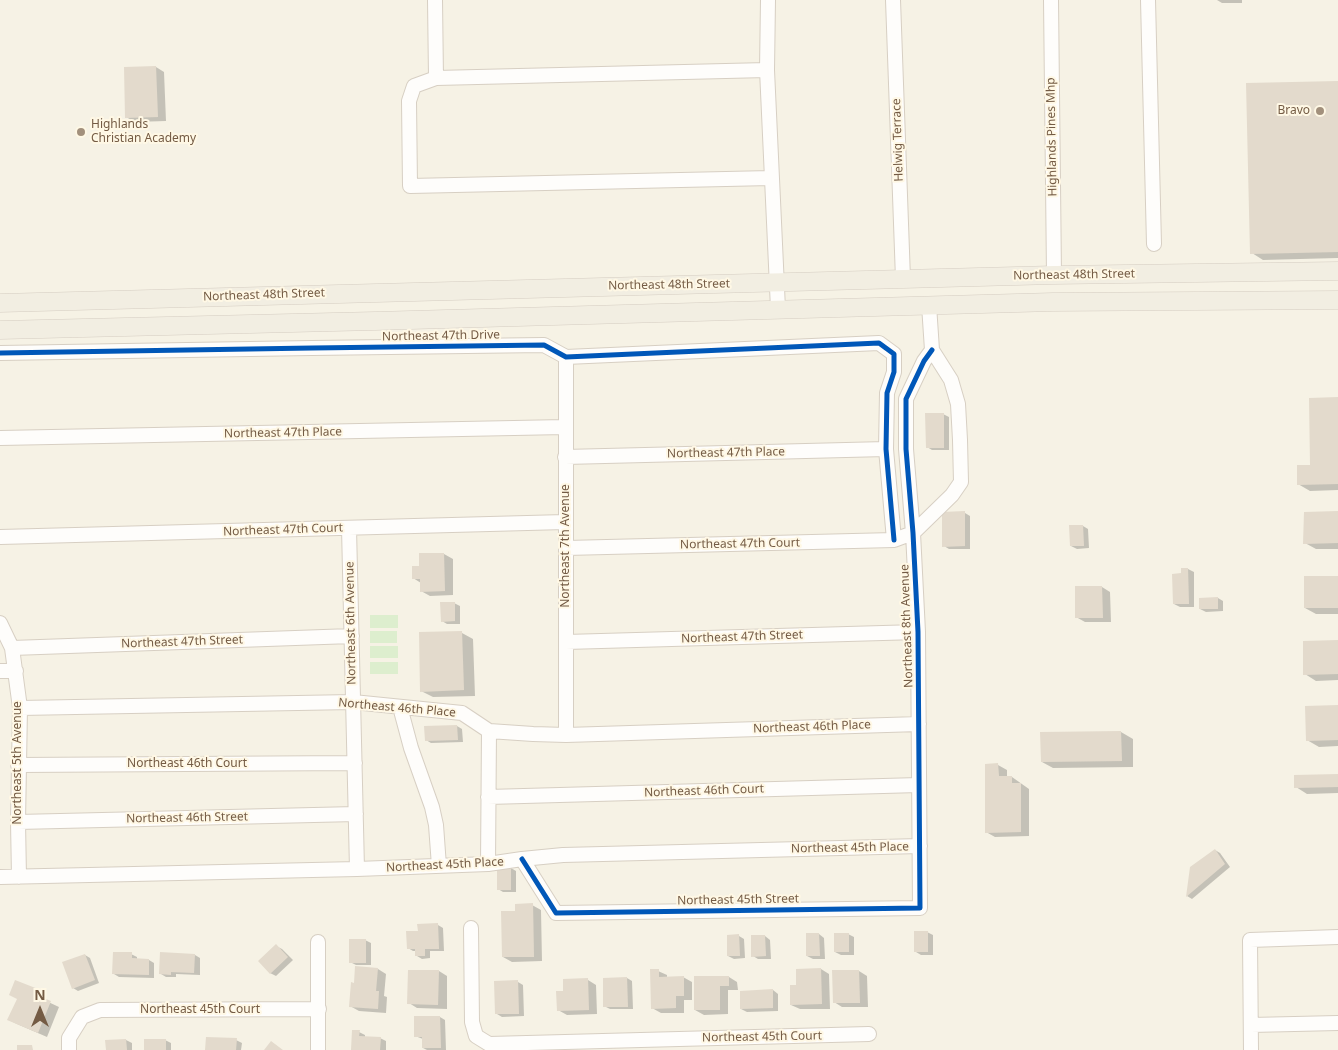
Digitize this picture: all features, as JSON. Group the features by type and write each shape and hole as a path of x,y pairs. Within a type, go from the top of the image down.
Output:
{"main road":[{"name":"Northeast 48th Street","path":"0,303 903,280 1054,274 1338,270"},
{"path":"929,306 938,292 949,286 981,287 1060,283 1090,274"},
{"path":"0,330 1053,302 1338,300"}],"street":[{"path":"435,0 436,78"},
{"path":"768,0 767,70 778,309"},
{"name":"Helwig Terrace","path":"893,0 903,280"},
{"name":"Highlands Pines Mhp","path":"1051,0 1054,274"},
{"path":"1148,0 1154,244"},
{"path":"767,70 436,78 414,86 409,101 410,186 771,178"},
{"path":"913,533 952,495 961,482 958,404 951,380 932,350 929,306"},
{"path":"566,357 879,344 894,354 894,372 887,393 886,449 894,540"},
{"name":"Northeast 47th Drive","path":"0,353 544,345 566,357"},
{"name":"Northeast 8th Avenue","path":"920,908 918,632 906,449 906,399 924,361 932,350"},
{"name":"Northeast 7th Avenue","path":"566,357 566,735"},
{"name":"Northeast 47th Place","path":"0,438 566,426"},
{"name":"Northeast 47th Place","path":"565,456 886,449"},
{"name":"Northeast 47th Court","path":"0,537 566,522"},
{"name":"Northeast 6th Avenue","path":"349,528 357,869"},
{"name":"Northeast 47th Court","path":"566,548 894,540 913,533"},
{"name":"Northeast 5th Avenue","path":"0,623 12,648 20,708 18,765 19,877"},
{"name":"Northeast 47th Street","path":"566,642 918,632"},
{"name":"Northeast 47th Street","path":"12,648 352,636"},
{"path":"0,671 16,671"},
{"name":"Northeast 46th Place","path":"20,708 353,702 462,713 489,731 566,735 919,724"},
{"path":"400,707 411,748 432,807 436,825 439,866"},
{"path":"488,864 489,731"},
{"name":"Northeast 46th Court","path":"18,765 355,763"},
{"name":"Northeast 46th Court","path":"488,797 919,785"},
{"name":"Northeast 46th Street","path":"18,822 356,814"},
{"name":"Northeast 45th Place","path":"0,877 357,869 488,864 563,855 920,846"},
{"name":"Northeast 45th Street","path":"522,859 556,913 920,908"},
{"name":"Northeast 45th Court","path":"471,928 472,1022 476,1036 489,1044 804,1043 870,1034"},
{"path":"1251,1050 1250,940 1338,937"},
{"path":"318,942 318,1050"},
{"name":"Northeast 45th Court","path":"69,1050 69,1038 82,1017 100,1010 318,1009"},
{"path":"1251,1025 1338,1023"}],"green space":[{"path":"370,615 398,615 398,628 370,628"},
{"path":"370,631 397,631 397,643 370,643"},
{"path":"370,646 398,646 398,658 370,658"},
{"path":"370,662 398,662 398,674 370,674"}],"building":[{"path":"156,66 158,117 125,118 124,67"},
{"path":"1338,81 1338,252 1250,254 1246,83"},
{"path":"1338,397 1338,484 1297,485 1297,465 1310,465 1309,398"},
{"path":"925,413 944,413 944,448 926,448"},
{"path":"965,511 965,546 942,547 942,512"},
{"path":"1338,511 1338,543 1303,544 1304,512"},
{"path":"1069,525 1083,525 1084,546 1070,546"},
{"path":"419,553 444,553 445,591 420,592 420,579 412,579 412,566 419,566"},
{"path":"1181,568 1188,568 1189,604 1173,604 1172,574 1181,573"},
{"path":"1304,576 1338,576 1338,608 1304,608"},
{"path":"1075,586 1102,586 1103,618 1075,618"},
{"path":"1218,597 1218,609 1199,609 1199,598"},
{"path":"440,602 455,602 455,621 441,622"},
{"path":"462,631 464,690 420,692 419,632"},
{"path":"1338,640 1338,674 1303,675 1303,641"},
{"path":"1338,705 1338,740 1306,741 1305,706"},
{"path":"457,725 458,740 425,741 424,726"},
{"path":"1121,731 1122,761 1041,762 1040,732"},
{"path":"998,763 999,776 1012,776 1012,783 1021,783 1021,832 985,833 985,764"},
{"path":"1338,774 1338,787 1294,788 1294,775"},
{"path":"1215,849 1225,864 1186,897 1190,867"},
{"path":"497,867 511,867 511,890 497,890"},
{"path":"533,903 534,957 502,957 501,911 515,911 515,904"},
{"path":"438,923 439,949 425,949 425,956 415,956 415,949 407,949 406,931 418,931 417,924"},
{"path":"914,931 928,931 928,952 914,952"},
{"path":"806,933 819,933 820,956 806,956"},
{"path":"834,933 849,933 849,952 834,952"},
{"path":"739,934 740,956 727,956 727,935"},
{"path":"751,935 765,935 766,956 751,957"},
{"path":"349,939 366,939 366,963 349,963"},
{"path":"276,944 288,957 270,974 258,961"},
{"path":"113,952 132,952 132,958 149,959 149,975 112,974"},
{"path":"160,952 195,954 194,973 171,972 171,975 159,974"},
{"path":"85,954 95,980 72,989 62,962"},
{"path":"355,966 378,968 376,991 379,991 378,1009 349,1007 351,982 354,983"},
{"path":"821,968 822,1004 790,1005 790,985 796,985 796,969"},
{"path":"650,969 659,969 659,977 684,976 684,996 676,996 676,1008 651,1009"},
{"path":"408,970 439,970 438,1005 407,1004"},
{"path":"832,970 859,970 860,1003 833,1003"},
{"path":"694,976 729,976 729,986 720,986 720,1010 694,1010"},
{"path":"627,977 628,1007 603,1007 603,978"},
{"path":"588,978 589,1010 557,1011 556,991 563,991 563,979"},
{"path":"15,980 38,989 36,995 51,1001 38,1033 7,1020 17,999 9,995"},
{"path":"518,980 519,1014 495,1014 494,981"},
{"path":"773,989 773,1008 740,1009 740,991"},
{"path":"414,1016 440,1016 441,1048 422,1048 422,1037 414,1037"},
{"path":"352,1030 360,1030 359,1036 381,1037 380,1050 351,1050"},
{"path":"206,1037 237,1038 236,1050 205,1050"},
{"path":"126,1039 127,1050 106,1050 105,1040"},
{"path":"144,1039 166,1039 166,1050 144,1050"},
{"path":"271,1041 283,1050 264,1050"},
{"path":"17,1045 32,1045 33,1050 17,1050"}],"cycle path":[{"path":"0,353 544,345 566,357 879,343 894,354 894,372 887,393 886,449 894,540"},
{"path":"522,859 556,913 920,908 918,632 906,449 906,399 924,361 932,350"}],"place":[{"name":"Bravo","path":"1320,111"},
{"name":"Highlands Christian Academy","path":"81,132"}]}
